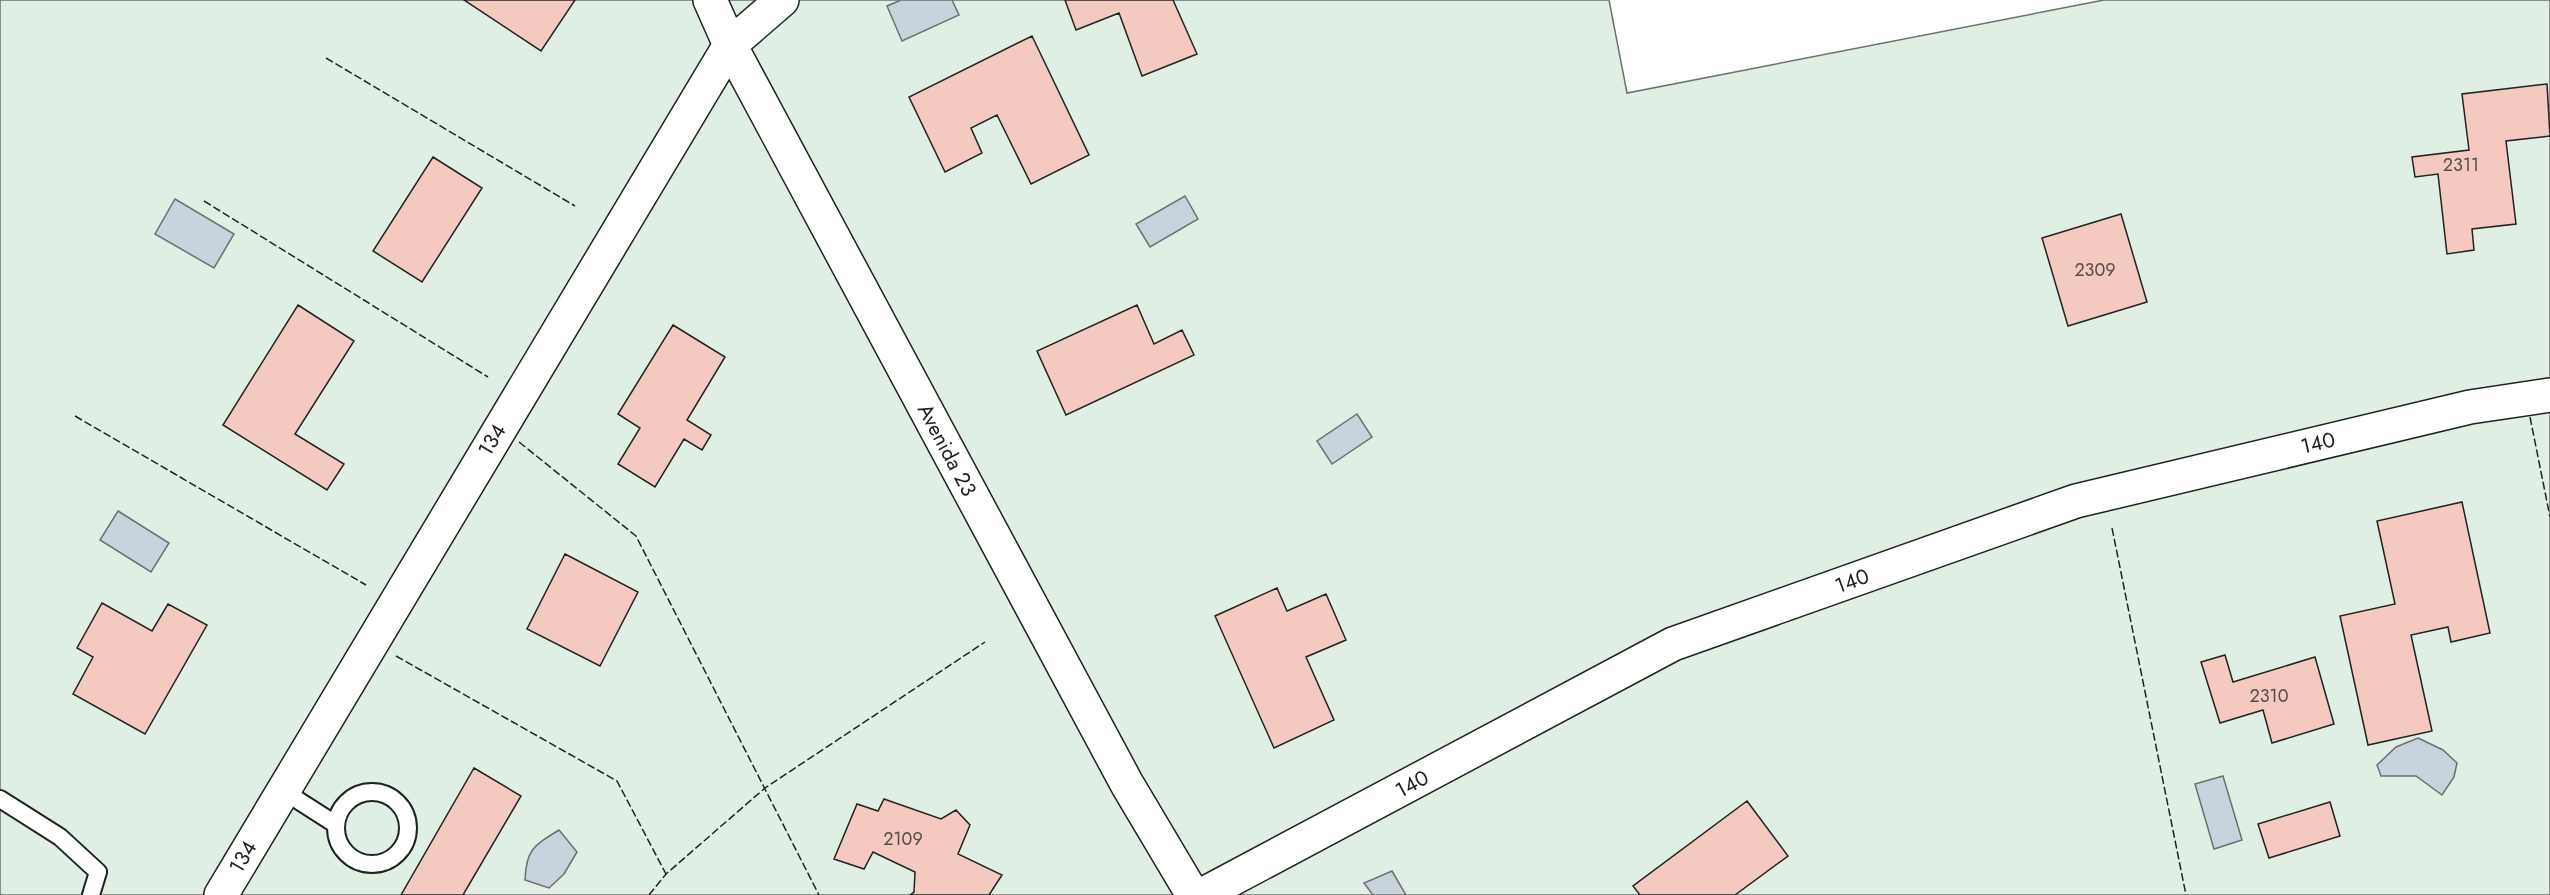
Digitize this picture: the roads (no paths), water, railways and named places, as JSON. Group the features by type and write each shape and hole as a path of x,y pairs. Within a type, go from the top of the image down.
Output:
{"street":[{"name":"Avenida 23","path":"710,0 730,45 1127,784 1193,895"},
{"name":"134","path":"221,895 730,45 782,0"},
{"name":"140","path":"1202,895 1673,644 2076,501 2470,407 2550,395"}],"lane":[{"path":"282,790 335,824"},
{"path":"367,792 380,793 391,797 406,815 407,839 393,858 370,865 348,856 340,847 335,824 346,802 356,795 367,792"},
{"path":"0,799 60,837 98,872 91,895"}]}
